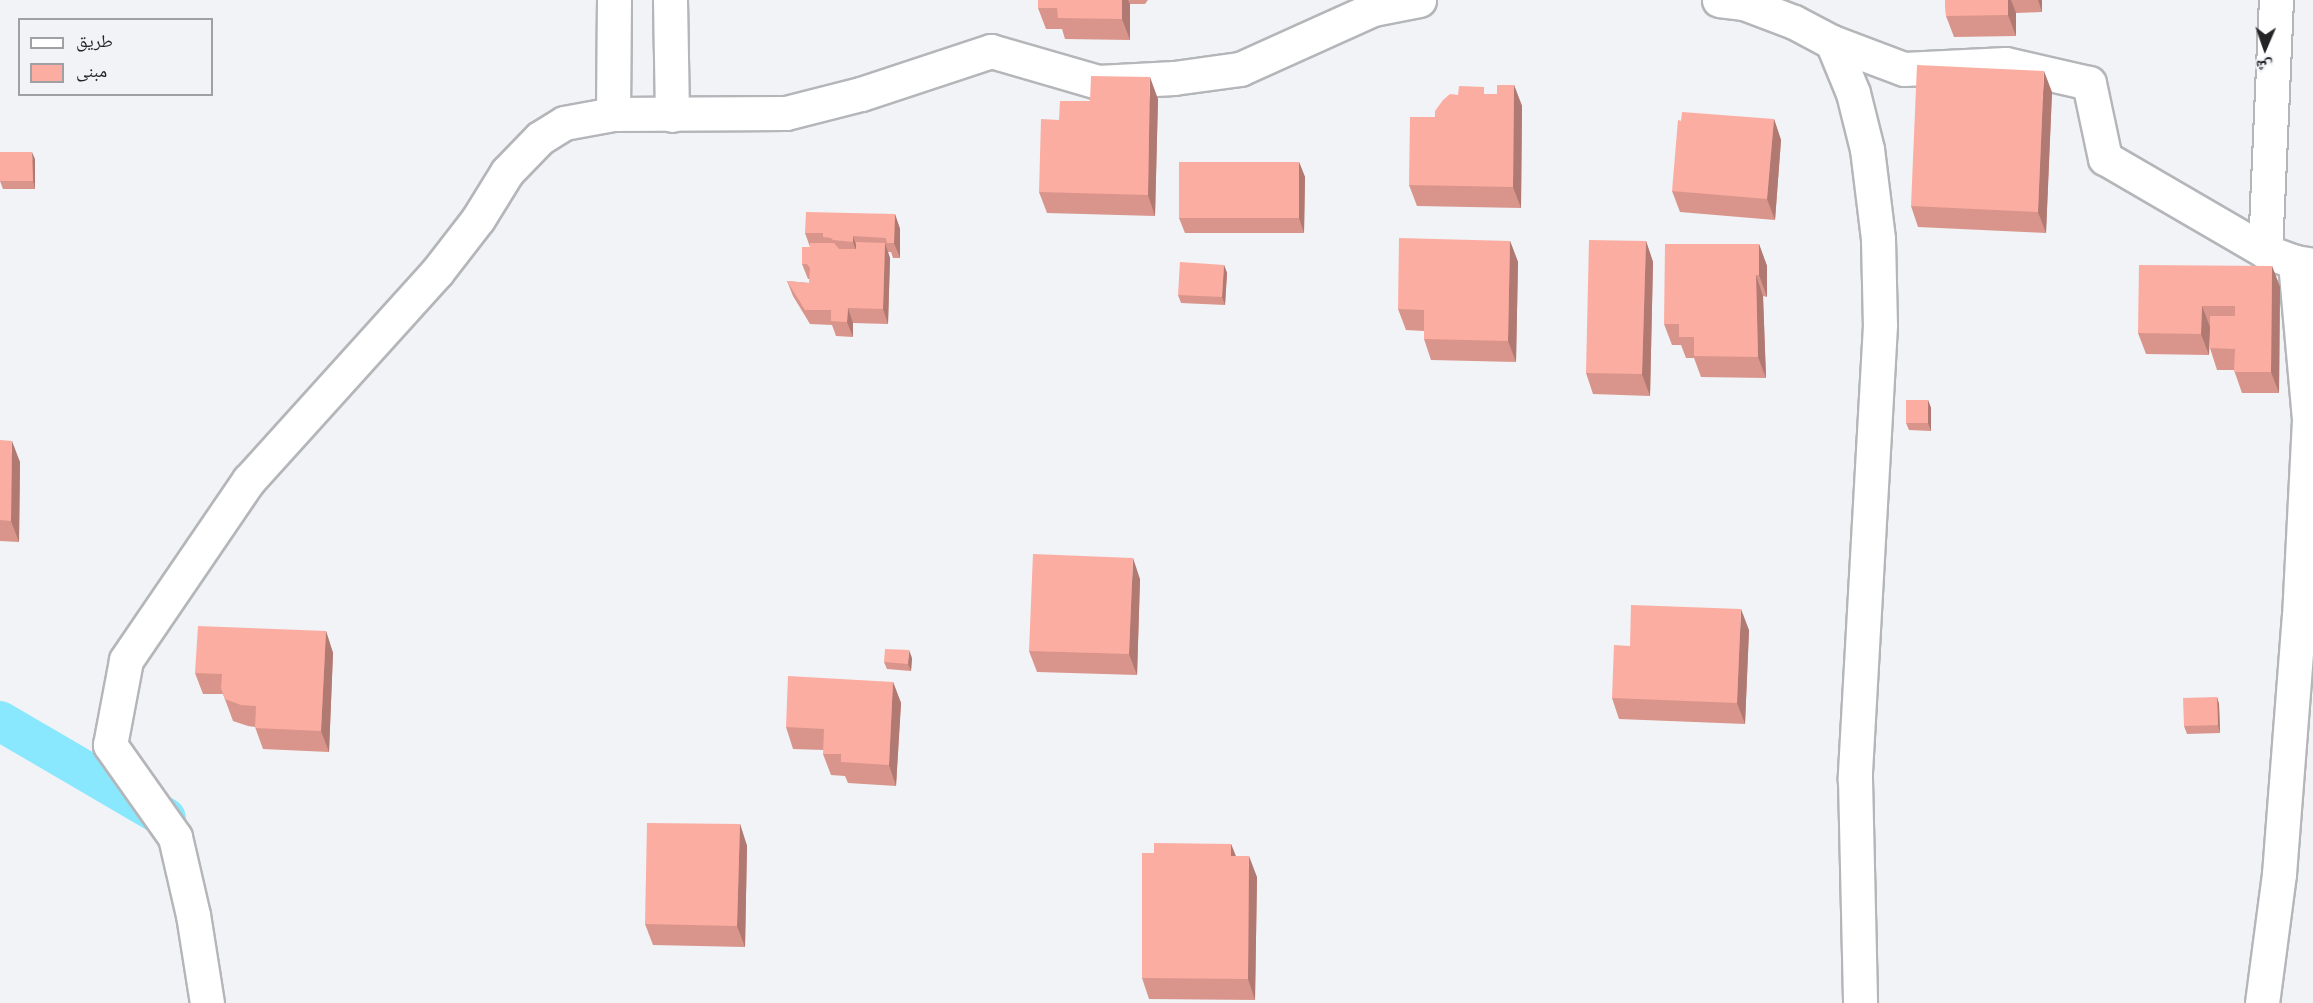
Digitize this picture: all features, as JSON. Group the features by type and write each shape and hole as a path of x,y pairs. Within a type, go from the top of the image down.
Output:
{"street":[{"path":"613,114 614,0"},
{"path":"670,0 672,115"},
{"path":"207,1003 193,915 175,837 110,745 126,660 249,480 437,272 478,219 507,172 540,138 564,123 613,114 786,113 861,94 991,51 1098,82 1174,78 1240,69 1373,9 1419,0"},
{"path":"1719,0 1744,3 1784,18 1832,42 1904,69 2006,64 2089,83 2106,158 2265,251 2304,263 2308,430 2299,617 2279,874 2262,1003"},
{"path":"2265,251 2276,0"},
{"path":"1832,42 1853,93 1867,148 1878,239 1880,325 1855,778 1860,1003"}],"building":[{"path":"1038,0 1122,0 1122,19 1058,18 1057,8 1038,8"},
{"path":"1945,0 2008,0 2008,15 1946,16"},
{"path":"1917,65 2044,71 2038,212 1911,206"},
{"path":"1091,76 1150,77 1148,195 1039,192 1041,119 1059,120 1060,101 1090,101"},
{"path":"1497,85 1514,85 1513,187 1409,185 1410,117 1435,117 1435,111 1443,100 1450,94 1458,95 1459,86 1484,87 1484,94 1497,94"},
{"path":"1682,112 1774,119 1767,199 1672,191 1678,120 1681,121"},
{"path":"0,152 32,152 33,181 0,181"},
{"path":"1179,162 1299,162 1299,218 1179,218"},
{"path":"806,212 895,214 894,243 887,243 886,238 853,236 853,242 823,237 823,233 805,233"},
{"path":"1399,238 1510,241 1508,341 1424,339 1424,310 1398,309"},
{"path":"1589,240 1646,241 1642,374 1586,373"},
{"path":"856,242 885,243 883,309 848,308 847,322 831,321 831,310 805,310 787,281 809,283 810,268 807,264 802,264 802,247 810,247 810,243 834,243 839,249 856,249"},
{"path":"1665,244 1759,244 1759,275 1756,275 1758,357 1694,356 1694,337 1679,337 1679,324 1664,324"},
{"path":"1180,262 1224,265 1222,297 1178,295"},
{"path":"2139,265 2272,266 2271,372 2234,372 2235,349 2210,348 2210,316 2235,316 2235,306 2202,306 2201,334 2138,333"},
{"path":"1906,400 1928,400 1928,423 1906,423"},
{"path":"0,440 12,441 11,521 0,520"},
{"path":"1033,554 1133,558 1129,654 1029,651"},
{"path":"1631,605 1741,609 1737,703 1612,698 1614,645 1630,646"},
{"path":"198,626 326,631 321,731 255,728 256,706 241,705 225,699 221,688 222,674 195,673"},
{"path":"885,649 909,650 908,664 884,662"},
{"path":"788,676 893,682 889,765 841,762 841,754 823,754 824,729 786,727"},
{"path":"2217,697 2218,725 2184,726 2183,698"},
{"path":"647,823 740,824 737,926 645,924"},
{"path":"1154,843 1231,844 1231,856 1249,856 1248,979 1142,978 1142,853 1154,853"}],"waterway":[{"path":"0,721 166,818"}]}
